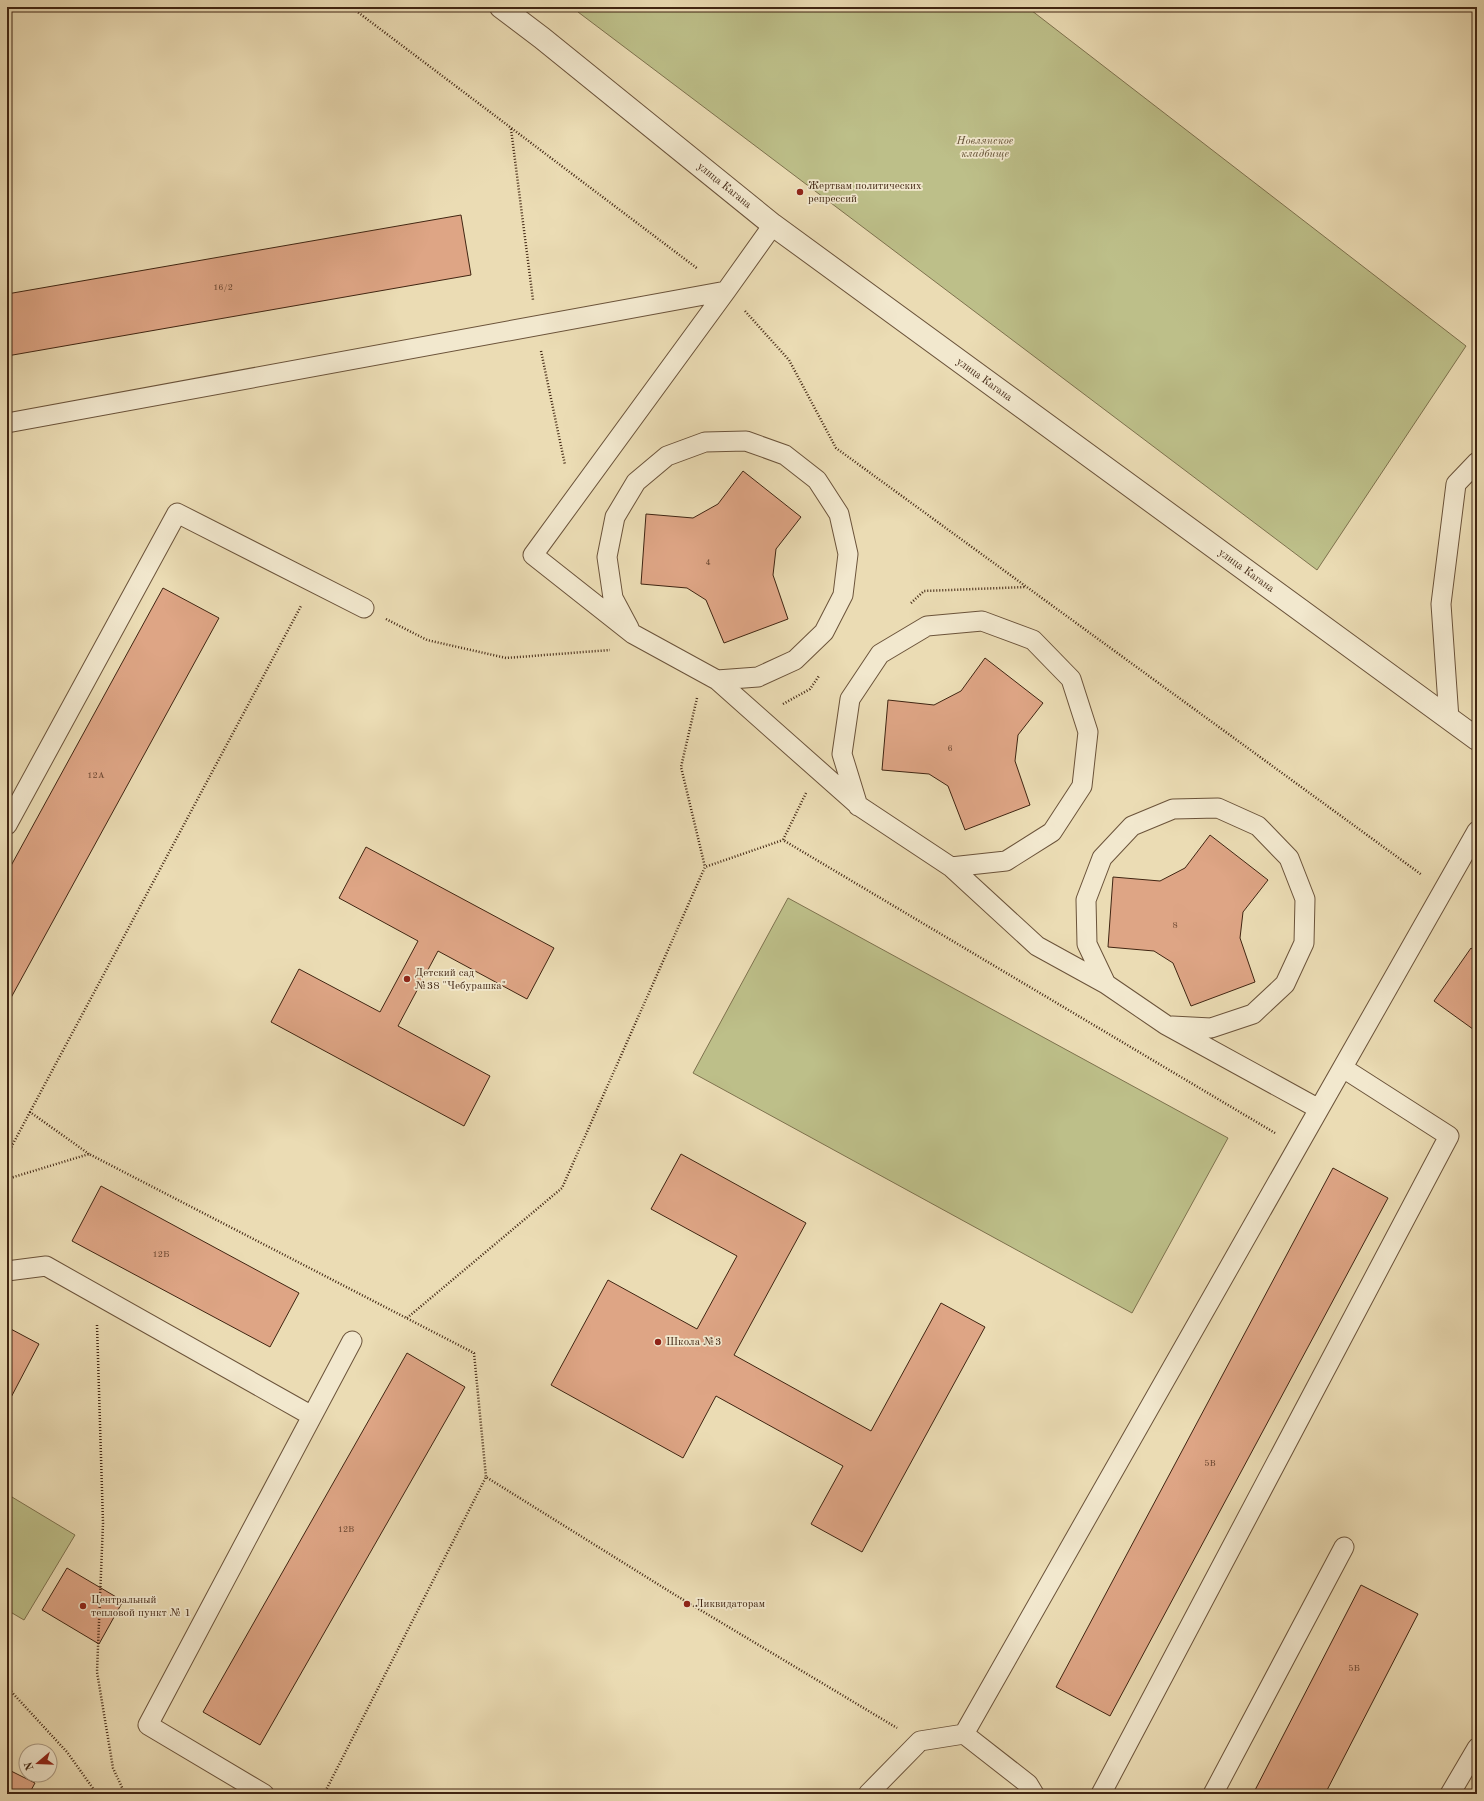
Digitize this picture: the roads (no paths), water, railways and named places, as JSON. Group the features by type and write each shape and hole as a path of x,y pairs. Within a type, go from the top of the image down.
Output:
{"street":[{"name":"улица Кагана","path":"501,7 542,38 772,225 1477,739"}],"lane":[{"path":"772,225 726,291 533,555 633,634 710,676 818,769 858,806 951,867 1037,946 1106,984 1166,1025 1319,1109"},
{"path":"7,423 726,291"},
{"path":"633,634 613,598 607,557 616,517 636,482 667,456 705,442 746,441 785,455 817,480 839,514 848,554 843,595 824,632 795,660 758,677 710,676"},
{"path":"1449,719 1441,604 1456,484 1477,462"},
{"path":"7,825 177,513 364,608"},
{"path":"858,806 842,754 844,738 850,700 880,654 927,626 966,622 982,621 1033,640 1071,680 1088,732 1082,786 1052,832 1006,861 951,867"},
{"path":"1106,984 1087,944 1086,900 1102,858 1132,826 1173,809 1203,808 1218,808 1258,826 1289,858 1305,899 1304,943 1301,950 1285,984 1253,1014 1211,1028 1166,1025"},
{"path":"964,1734 1477,831"},
{"path":"1101,1794 1449,1136 1343,1068"},
{"path":"7,1271 46,1266 312,1416"},
{"path":"264,1794 148,1725 352,1341"},
{"path":"1213,1794 1344,1547"},
{"path":"868,1794 920,1742 964,1734"},
{"path":"964,1734 1028,1791"},
{"path":"1450,1794 1477,1748"}],"place":[{"name":"Жертвам политических репрессий","path":"800,192"},
{"name":"Детский сад №38 \"Чебурашка\"","path":"407,979"},
{"name":"Школа №3","path":"658,1342"},
{"name":"Ликвидаторам","path":"687,1604"},
{"name":"Центральный тепловой пункт № 1","path":"83,1606"}],"park label":[{"name":"Новлянское кладбище","path":"985,147"}]}
